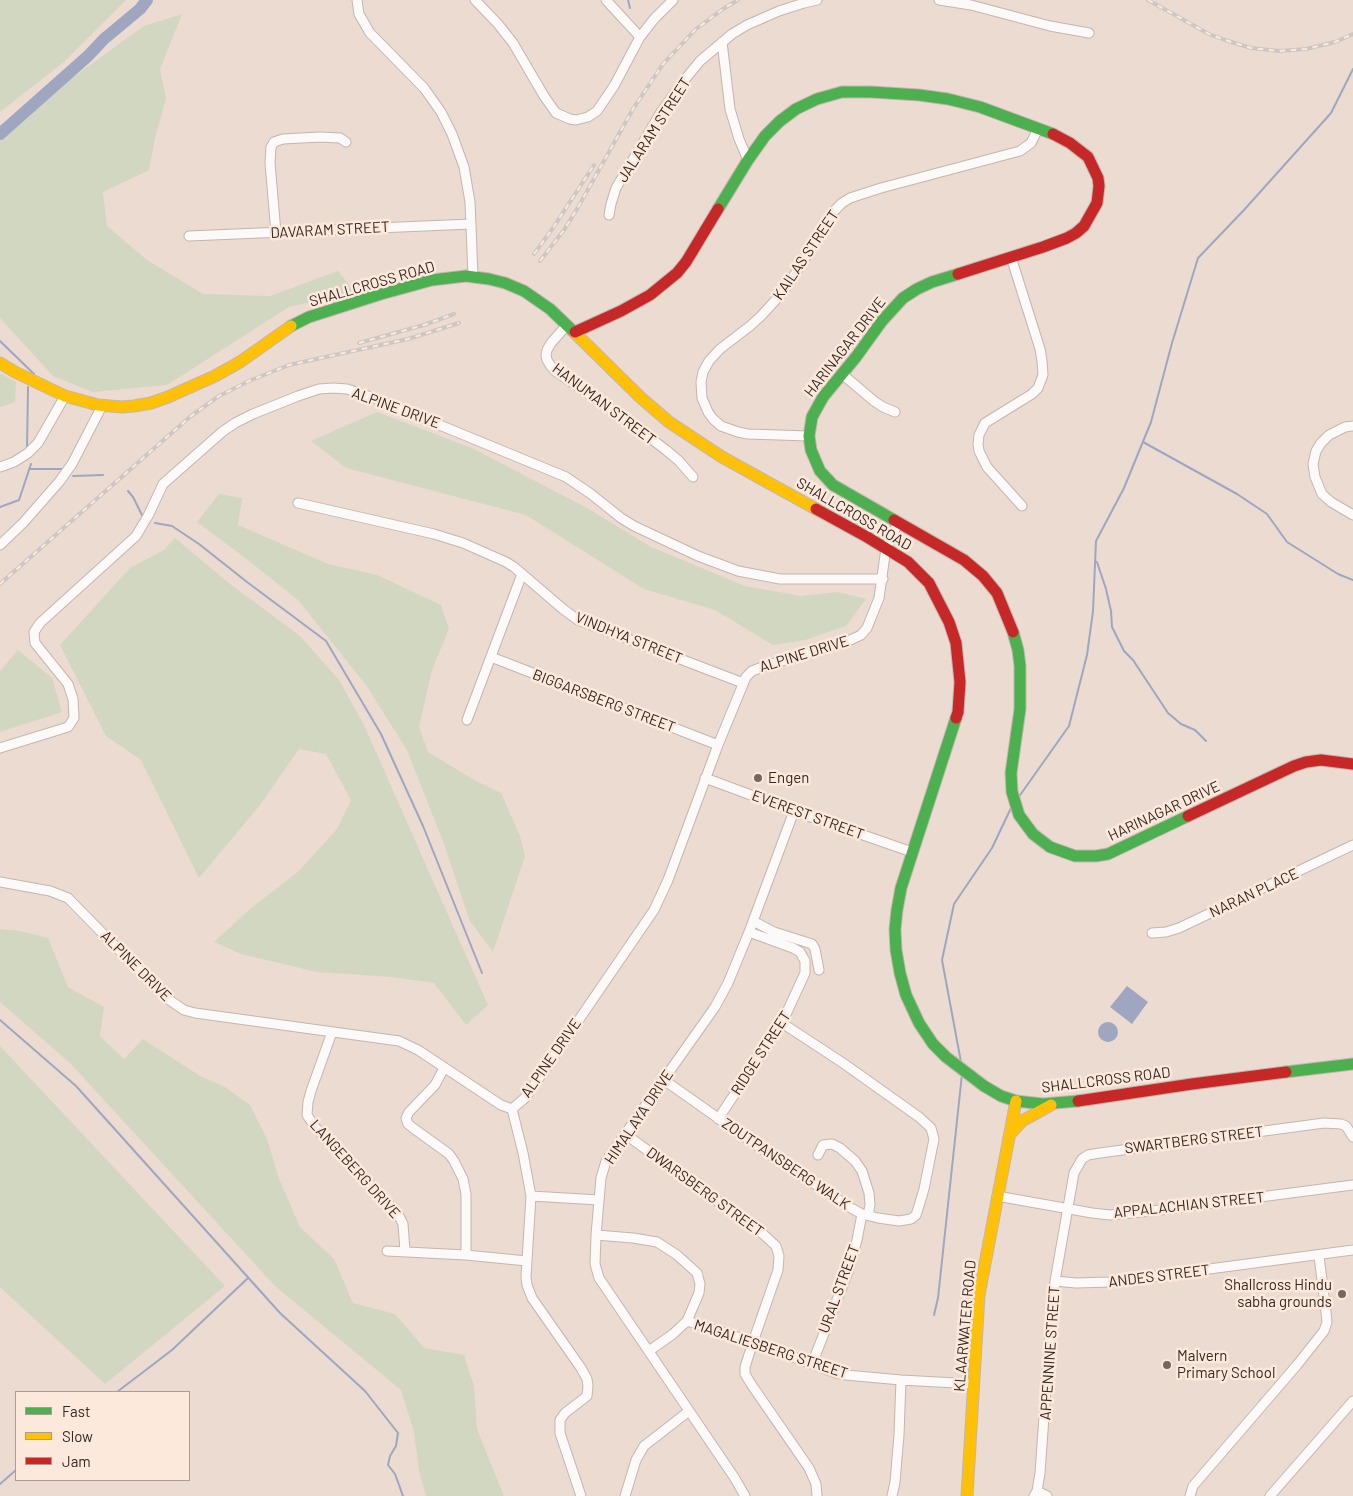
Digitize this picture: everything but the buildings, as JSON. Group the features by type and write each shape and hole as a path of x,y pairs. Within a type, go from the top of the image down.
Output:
{"street":[{"path":"357,0 359,14 370,33 424,88 452,134 464,167 470,202 473,276"},
{"path":"475,0 513,43 551,107 556,113 570,119 582,119 593,115 597,111 614,86 640,37 654,19 673,0"},
{"path":"606,0 640,37"},
{"name":"JALARAM STREET","path":"609,215 616,188 661,112 700,61 722,42 747,25 804,2 817,0"},
{"path":"939,0 971,5 1050,26 1089,33"},
{"path":"722,42 730,109 748,160"},
{"name":"HARINAGAR DRIVE","path":"571,328 621,311 650,295 677,273 686,262 748,160 765,136 796,109 817,99 842,92 919,95 948,99 980,107 1070,143 1088,157 1098,178 1097,203 1089,220 1076,233 1043,248 932,282 916,289 903,298 892,309 817,406 812,417 809,436 815,461 826,479 842,491 952,554 974,568 990,584 1002,604 1014,634 1020,666 1020,709 1012,773 1012,792 1019,815 1033,834 1050,847 1075,856 1108,854 1294,766 1321,760 1353,764"},
{"name":"KAILAS STREET","path":"809,436 748,434 721,426 708,412 702,398 701,382 703,372 709,361 720,349 750,326 777,299 797,271 832,214 842,203 850,198 881,188 1020,151 1031,143 1038,129"},
{"path":"276,233 270,163 271,147 274,142 278,139 320,137 340,138 346,142"},
{"name":"DAVARAM STREET","path":"189,236 472,224"},
{"path":"1012,257 1040,350 1043,375 1038,388 1032,394 985,423 979,435 978,452 987,467 1022,506"},
{"name":"SHALLCROSS ROAD","path":"0,363 65,396 86,403 102,406 134,406 168,397 215,376 240,362 289,327 309,317 380,294 432,280 473,276 505,283 524,291 543,304 571,328 604,363 668,422 722,457 886,548 908,562 929,584 949,622 956,643 959,666 959,698 954,725 901,888 897,910 896,950 900,973 909,1001 919,1023 933,1044 946,1057 984,1086 1001,1096 1016,1101 1043,1104 1353,1064"},
{"name":"HANUMAN STREET","path":"571,328 547,350 546,355 550,365 555,371 621,416 679,460 693,477"},
{"path":"842,374 874,401 895,412"},
{"name":"ALPINE DRIVE","path":"0,748 68,727 74,718 73,699 68,684 35,644 34,632 40,623 136,536 163,484 234,423 319,389 347,389 408,410 566,477 634,526 698,556 738,571 780,579 883,578"},
{"path":"0,467 14,462 28,453 38,443 65,396"},
{"path":"0,545 24,523 60,482 72,464 102,406"},
{"path":"1353,426 1329,434 1316,452 1313,464 1314,477 1322,494 1353,514"},
{"name":"VINDHYA STREET","path":"298,503 449,538 506,562 578,620 742,683"},
{"name":"ALPINE DRIVE","path":"0,882 50,891 68,898 165,997 184,1010 399,1041 418,1050 500,1105 512,1109 526,1097 654,910 668,880 742,683 752,671 846,642 861,635 872,618 879,598 886,548 898,523"},
{"path":"467,720 522,574"},
{"name":"BIGGARSBERG STREET","path":"491,657 718,745"},
{"name":"EVEREST STREET","path":"705,778 912,852"},
{"name":"HIMALAYA DRIVE","path":"745,1496 599,1278 595,1264 596,1235 603,1170 606,1161 664,1080 728,983 794,811"},
{"name":"NARAN PLACE","path":"1152,933 1166,932 1179,928 1353,845"},
{"path":"753,921 774,932 812,944 815,949 819,970"},
{"name":"RIDGE STREET","path":"718,1119 782,1023 805,973 805,960 800,952 749,932"},
{"name":"ZOUTPANSBERG WALK","path":"664,1080 718,1119 837,1199 865,1215 899,1220 916,1215 924,1189 934,1138 931,1128 919,1117 843,1063 782,1023"},
{"name":"LANGEBERG DRIVE","path":"332,1032 311,1091 307,1115 315,1127 398,1214 403,1224 405,1251"},
{"path":"444,1068 435,1085 409,1112 406,1118 408,1124 448,1154 454,1161 462,1179 466,1194 466,1255"},
{"name":"KLAARWATER ROAD","path":"967,1496 979,1295 1016,1101"},
{"path":"1009,1136 1022,1122 1054,1104"},
{"path":"512,1109 531,1196 527,1286 532,1298 587,1379 589,1393 565,1413 560,1420 560,1433 581,1496"},
{"name":"SWARTBERG STREET","path":"1068,1209 1074,1173 1077,1165 1088,1155 1324,1123 1346,1126 1353,1137"},
{"name":"DWARSBERG STREET","path":"625,1134 763,1234 776,1246 779,1256 778,1270 745,1367 747,1378 809,1468 816,1484 816,1496"},
{"name":"URAL STREET","path":"812,1364 848,1272 865,1215 870,1205 869,1193 862,1171 855,1161 840,1148 832,1144 822,1145 818,1155"},
{"name":"APPALACHIAN STREET","path":"997,1196 1110,1215 1353,1185"},
{"path":"531,1196 599,1200"},
{"name":"APPENNINE STREET","path":"1036,1493 1040,1473 1055,1281 1068,1209"},
{"path":"596,1235 657,1242 693,1269 699,1278 699,1293 687,1321 673,1334 649,1351"},
{"name":"ANDES STREET","path":"1055,1281 1076,1283 1111,1282 1353,1250"},
{"path":"387,1251 466,1255 527,1261"},
{"path":"1190,1496 1193,1486 1324,1331 1327,1322 1318,1256"},
{"name":"MAGALIESBERG STREET","path":"687,1321 846,1375 974,1384"},
{"path":"892,1496 899,1435 901,1380"},
{"path":"1270,1496 1353,1400"},
{"path":"625,1496 639,1452 689,1411"},
{"path":"1036,1493 1047,1496"}],"green space":[{"path":"0,0 126,0 65,61 0,112"},
{"path":"182,14 160,69 166,99 155,138 149,170 103,192 107,226 147,260 203,294 270,296 338,271 355,292 289,307 167,385 93,392 53,376 0,318 0,130 144,26"},
{"path":"0,373 16,382 15,402 0,407"},
{"path":"377,412 472,448 587,508 651,547 745,586 801,596 838,592 866,599 846,626 805,640 773,645 715,610 644,589 526,515 346,468 311,441"},
{"path":"219,494 242,498 238,525 328,564 377,575 441,605 449,629 432,670 419,727 428,752 474,780 501,793 520,836 525,856 493,952 470,921 444,844 407,750 366,685 298,600 197,522"},
{"path":"175,538 230,584 300,636 339,680 364,725 488,1005 466,1025 434,983 391,977 317,972 241,954 214,942 250,909 299,871 337,829 351,800 326,754 299,749 260,805 199,878 141,760 106,736 60,645 130,568 164,550"},
{"path":"18,650 52,678 62,712 0,732 0,671"},
{"path":"0,929 20,931 48,938 68,987 104,1007 100,1036 124,1059 143,1039 200,1076 225,1087 250,1105 267,1139 279,1179 300,1227 334,1259 353,1303 395,1314 424,1348 464,1355 474,1386 477,1429 504,1496 426,1496 419,1471 414,1432 401,1390 275,1286 70,1063 0,1002"},
{"path":"0,1046 225,1286 105,1384 0,1287"}],"water":[{"path":"1127,986 1148,1002 1132,1024 1110,1007"},
{"path":"1108,1022 1115,1025 1118,1032 1115,1039 1108,1042 1101,1039 1098,1032 1101,1025"}],"waterway":[{"path":"0,134 88,56 104,39 140,9 147,0"},
{"path":"628,0 630,8"},
{"path":"1018,798 1069,726 1087,655 1093,611 1096,541 1124,488 1151,422 1172,343 1198,258 1331,113 1353,69"},
{"path":"0,341 34,374"},
{"path":"27,449 28,387"},
{"path":"1143,442 1237,494 1267,514 1287,542 1338,574 1353,580"},
{"path":"0,507 19,500 31,464"},
{"path":"30,469 62,469"},
{"path":"73,476 103,475"},
{"path":"128,491 142,515"},
{"path":"155,523 172,526 199,544 326,641 381,734 423,826 482,973"},
{"path":"1097,562 1106,589 1111,611 1112,627 1124,651 1133,660 1168,713 1181,724 1195,730 1206,741"},
{"path":"961,1062 942,960 954,904 992,848 1011,808"},
{"path":"0,1020 76,1086 280,1313 365,1391 398,1433 396,1446 390,1456 388,1465 395,1474 403,1496"},
{"path":"934,1315 938,1298 962,1074"},
{"path":"118,1391 172,1350 248,1278"},
{"path":"0,1484 15,1471"}],"railway":[{"path":"540,261 564,230 633,109 663,64 696,29 738,0"},
{"path":"1148,0 1209,34 1251,48 1279,51 1306,49 1335,42 1353,34"},
{"path":"534,254 594,165"},
{"path":"359,343 424,325 454,314"},
{"path":"0,584 191,416 219,396 249,381 289,365 408,339 459,323"}],"traffic: fast":[{"path":"718,209 748,160 765,136 780,121 796,109 817,99 842,92 919,95 948,99 980,107 1053,134"},
{"path":"894,520 833,485 820,471 811,450 809,436 812,417 823,397 856,357 882,321 903,298 932,282 958,274"},
{"path":"291,326 309,317 381,294 432,280 466,276 505,283 524,291 550,309 575,333"},
{"path":"1013,632 1020,666 1020,709 1011,773 1012,792 1019,815 1033,834 1050,847 1075,856 1096,856 1108,854 1188,816"},
{"path":"956,718 901,888 897,910 895,929 896,950 906,995 919,1023 933,1044 946,1057 984,1086 1001,1096 1016,1101 1043,1104 1078,1101"},
{"path":"1286,1072 1353,1064"}],"traffic: slow":[{"path":"0,363 65,396 98,405 134,406 168,397 215,376 240,362 291,326"},
{"path":"575,333 640,397 669,422 722,457 816,509"},
{"path":"967,1496 979,1295 1016,1101"},
{"path":"1010,1134 1022,1121 1051,1105"}],"traffic: jam":[{"path":"958,274 1067,238 1084,226 1097,203 1098,178 1088,157 1070,143 1053,134"},
{"path":"575,332 621,311 650,295 677,273 686,262 718,209"},
{"path":"816,509 908,562 929,583 949,622 956,643 960,682 956,718"},
{"path":"894,520 964,560 983,576 997,593 1013,632"},
{"path":"1188,816 1306,762 1321,760 1353,764"},
{"path":"1078,1101 1286,1072"}],"place":[{"name":"Engen","path":"758,778"},
{"name":"Shallcross Hindu sabha grounds","path":"1342,1294"},
{"name":"Malvern Primary School","path":"1167,1365"}]}
